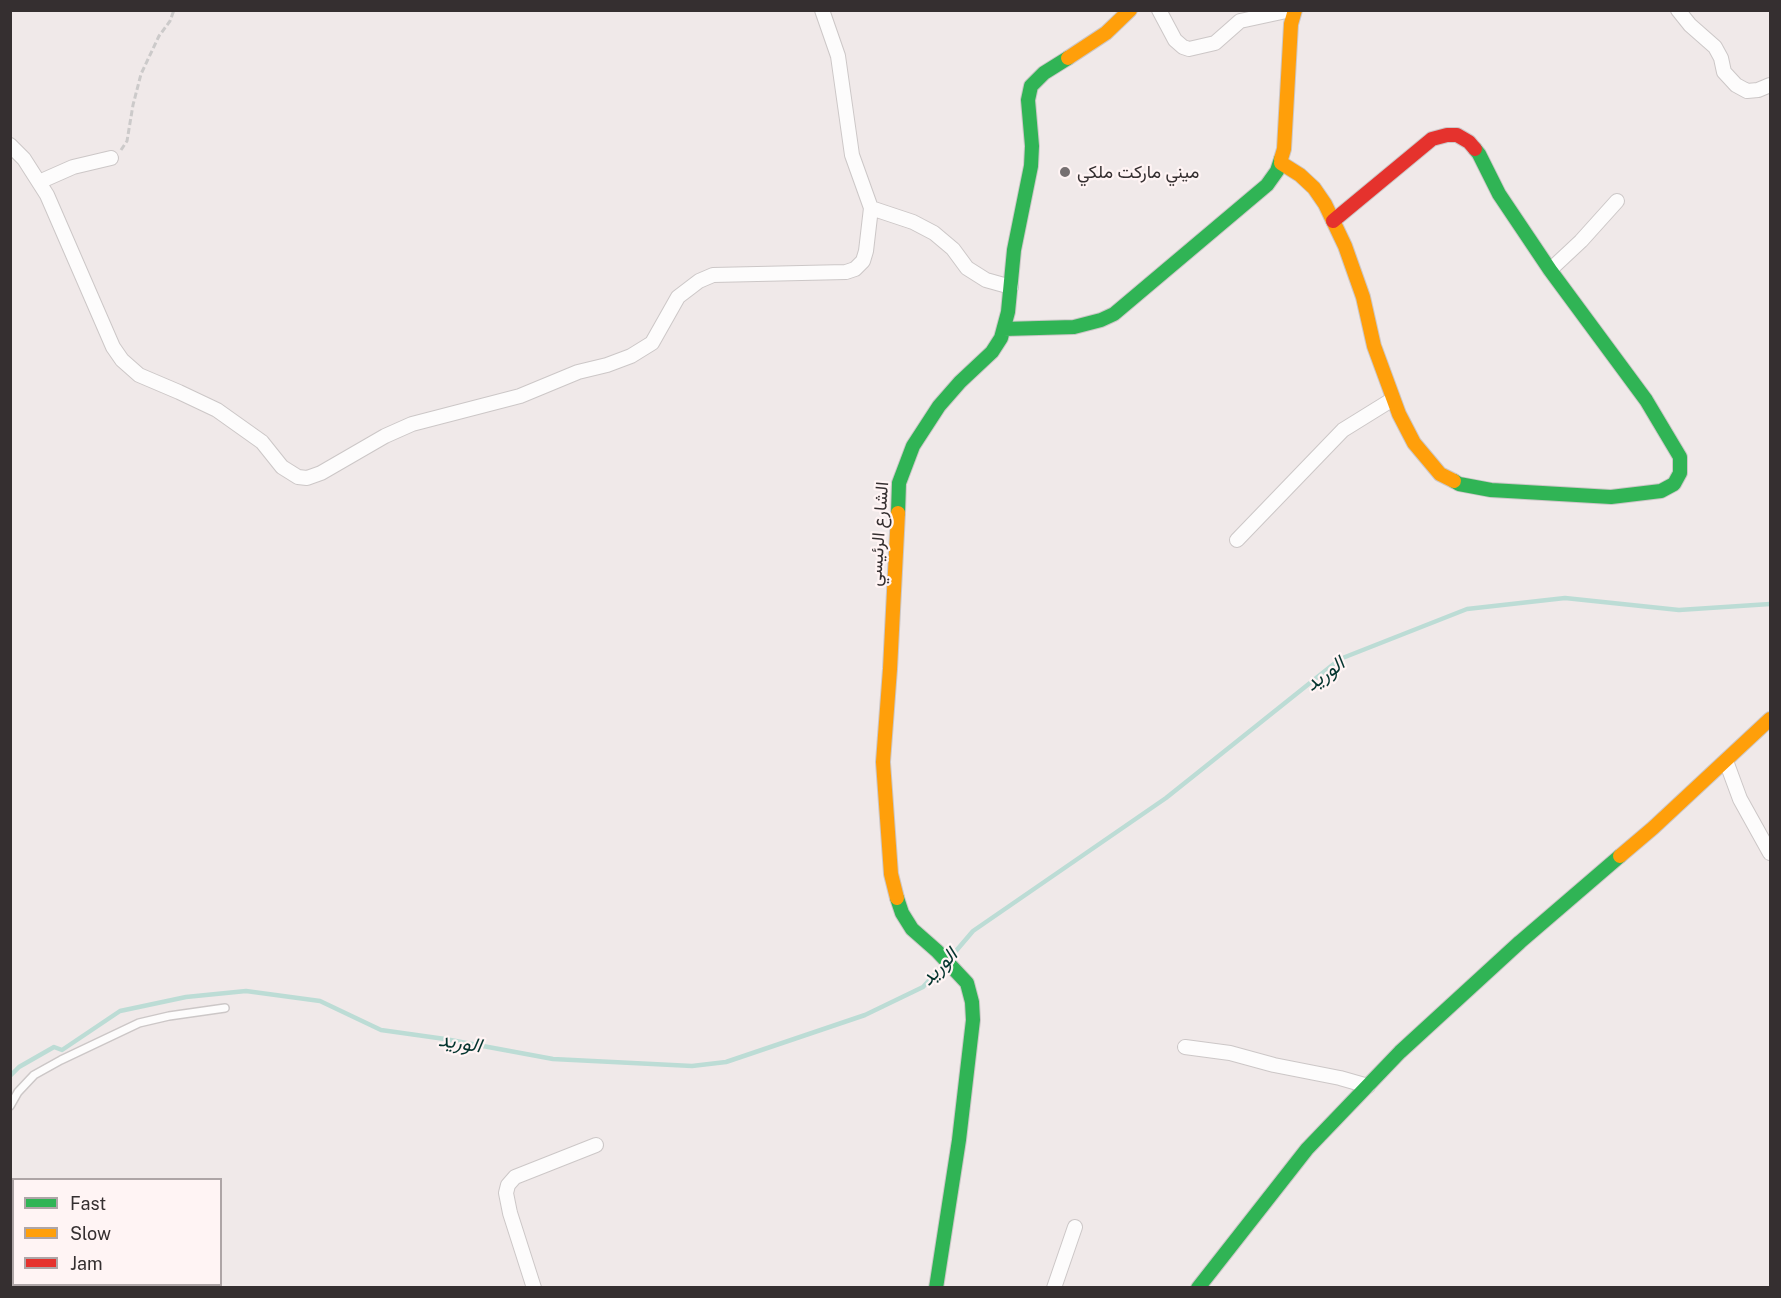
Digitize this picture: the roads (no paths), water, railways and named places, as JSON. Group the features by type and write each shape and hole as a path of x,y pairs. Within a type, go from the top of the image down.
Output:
{"street":[{"path":"10,145 24,159 47,195 113,347 122,360 139,375 217,410 262,442 282,467 298,477 307,478 321,473 385,436 412,424 520,396 578,372 631,356 652,343 678,297 699,281 713,275 836,272 855,269 863,261 866,251 871,208 852,155 838,56 822,10"},
{"name":"الشارع الرئيسي","path":"936,1287 959,1140 973,1020 972,1002 967,983 937,951 912,929 902,913 895,892 888,848 883,762 899,483 913,446 939,406 960,382 992,352 1001,338 1011,287 1014,250 1032,166 1028,100 1032,86 1044,73 1106,33 1130,10"},
{"path":"1160,10 1175,40 1183,47 1190,49 1215,43 1240,21 1291,10"},
{"path":"1004,329 1074,327 1114,314 1260,191 1272,178 1281,163 1284,149 1291,24 1295,10"},
{"path":"1678,10 1690,25 1714,47 1721,58 1724,72 1736,85 1747,91 1758,90 1770,85"},
{"path":"1281,163 1300,175 1314,188 1325,204 1333,221 1345,246 1363,297 1374,346 1393,399 1414,442 1440,474 1459,484 1491,490 1611,497 1661,491 1674,484 1680,473 1680,457 1646,400 1550,270 1498,194 1479,154 1469,142 1456,135 1432,139 1333,221"},
{"path":"39,182 74,167 111,158"},
{"path":"1550,270 1581,241 1617,201"},
{"path":"871,208 913,222 934,233 953,249 967,268 986,280 1011,287"},
{"path":"1237,540 1343,430 1393,399"},
{"path":"1198,1287 1307,1149 1400,1052 1520,942 1653,828 1770,719"},
{"path":"1726,761 1740,799 1770,853"},
{"path":"1185,1047 1230,1053 1368,1086"},
{"path":"534,1287 510,1213 506,1193 508,1185 515,1177 596,1145"},
{"path":"1054,1287 1075,1227"}],"lane":[{"path":"10,1106 18,1092 34,1076 60,1060 139,1023 225,1008"}],"waterway":[{"name":"الوريد","path":"950,958 973,931 1166,798 1340,659 1467,609 1565,598 1679,610 1770,604"},
{"name":"الوريد","path":"10,1076 19,1067 54,1047 62,1050 120,1011 186,997 246,991 320,1001 381,1030 553,1059 692,1066 726,1062 865,1015 923,987 944,964"}],"place":[{"name":"ميني ماركت ملكي","path":"1065,172"}]}
